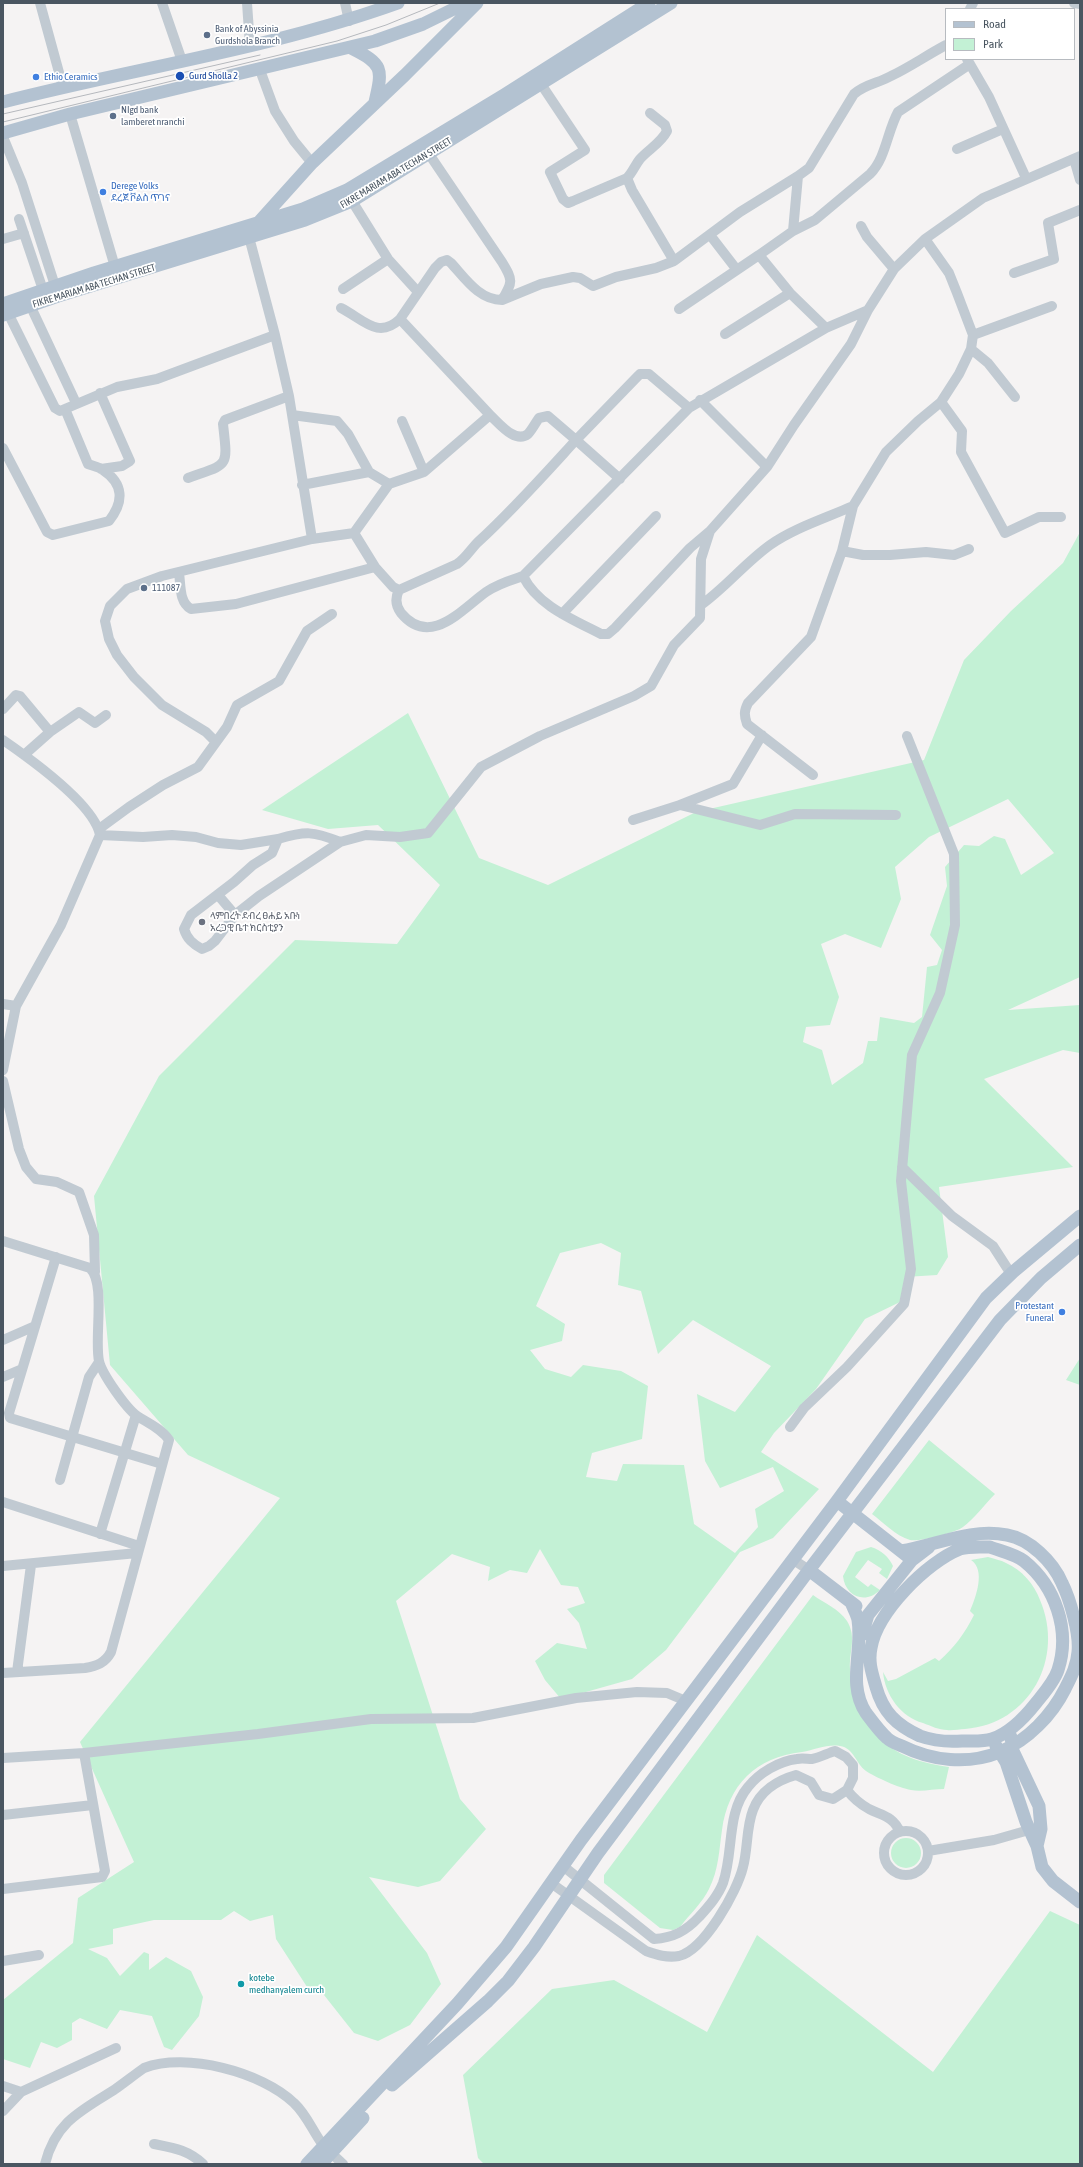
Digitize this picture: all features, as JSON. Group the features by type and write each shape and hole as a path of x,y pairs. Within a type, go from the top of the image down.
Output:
{"main road":[{"path":"3,102 62,87 250,46 349,21 398,3"},
{"path":"3,133 70,114 351,48 423,24 466,3"},
{"path":"249,237 259,222 312,163 477,3"},
{"name":"FIKRE MARIAM ABA TECHAN STREET","path":"5,311 115,267 134,267 259,222 303,209 347,190 504,95 649,3"},
{"name":"FIKRE MARIAM ABA TECHAN STREET","path":"5,311 30,305 52,291 134,267 249,237 305,220 352,201 671,3"},
{"path":"351,48 368,57 378,68 381,76 376,102"},
{"path":"307,2164 327,2149 359,2115 506,1948 563,1866 837,1501 977,1309 1010,1274 1080,1216"},
{"path":"393,2078 488,2001 508,1981 580,1879 809,1570 1000,1320 1035,1284 1080,1244"},
{"path":"892,1426 909,1439"},
{"path":"837,1501 925,1570"},
{"path":"901,1551 950,1538 981,1532 1008,1535 1034,1548 1057,1571 1070,1600 1079,1651 1078,1668 1059,1702 1036,1728 1012,1745 1000,1752 974,1759 947,1760 916,1753 888,1739 866,1712 857,1689 855,1670 859,1644 868,1615 912,1560 932,1544"},
{"path":"990,1547 1022,1560 1040,1577 1052,1593 1060,1616 1062,1648 1058,1670 1029,1712 1010,1729 992,1739 948,1742 928,1739 903,1728 887,1712 879,1699 870,1667 871,1648 880,1624 892,1606 925,1570 942,1558 961,1549 990,1547"},
{"path":"809,1570 880,1624"},
{"path":"851,1602 858,1619 859,1644"},
{"path":"1010,1729 1012,1751 1039,1806 1041,1829 1037,1846"},
{"path":"992,1739 1006,1762 1029,1830 1037,1846 1042,1867 1053,1881 1080,1902"},
{"path":"321,2164 327,2149"}],"street":[{"path":"40,3 62,87"},
{"path":"162,3 182,61"},
{"path":"247,3 250,46"},
{"path":"345,3 349,21"},
{"path":"1074,3 1080,4"},
{"path":"341,308 372,327 381,329 393,325 400,319 435,268 446,260 484,296 492,300 502,300 541,284 573,277 580,278 593,286 616,277 656,268 674,261 740,212 809,168 854,94 861,88 902,71 945,46"},
{"path":"679,309 794,231 815,220 834,206 876,168 893,121 898,112 969,61 989,97 1026,178"},
{"path":"260,70 275,111 294,141 312,163"},
{"path":"541,84 585,150 550,172 563,199 568,202 574,201 627,178 634,171 638,161 664,138 667,131 665,126 650,113"},
{"path":"70,114 115,267"},
{"path":"957,149 1003,129"},
{"path":"3,137 22,183 52,291"},
{"path":"429,154 510,275 511,283 502,300"},
{"path":"523,576 528,586 562,614 601,634 608,634 690,548 710,531 767,467 794,425 851,344 868,310 894,269 925,239 983,198 1026,178 1077,158 1080,180"},
{"path":"794,231 798,176"},
{"path":"627,178 632,190 674,261"},
{"path":"352,201 388,259 418,292"},
{"path":"1014,273 1054,259 1048,223 1080,210"},
{"path":"19,219 24,233 52,291"},
{"path":"861,226 894,269"},
{"path":"3,239 24,233"},
{"path":"710,235 737,270"},
{"path":"249,237 275,335 289,396 312,539"},
{"path":"813,774 747,724 744,717 744,710 748,703 811,637 842,551 853,506 886,452 940,402 959,374 971,349 973,335 949,273 925,239"},
{"path":"759,255 790,293 826,328"},
{"path":"343,289 388,259"},
{"path":"725,334 790,293"},
{"path":"30,305 76,403"},
{"path":"973,335 1052,306"},
{"path":"399,590 396,601 401,613 411,622 427,628 438,626 457,616 492,588 523,576 620,480 689,408 700,400 826,328 868,310"},
{"path":"5,311 55,408 60,411 100,393 117,387 157,379 275,335"},
{"path":"400,319 444,363 490,415 512,435 518,437 528,433 539,418 548,416 620,480"},
{"path":"971,349 988,363 1015,397"},
{"path":"399,590 465,560 473,547 503,520 576,440 640,374 649,374 689,408"},
{"path":"100,393 130,461 122,466 101,469"},
{"path":"188,478 219,466 225,462 226,455 223,424 225,420 289,396"},
{"path":"700,400 767,467"},
{"path":"940,402 962,431 961,452 1005,533 1039,516 1062,517"},
{"path":"3,448 47,532 53,535 109,521 115,513 120,490 114,478 101,469 88,464 65,409"},
{"path":"216,742 206,732 162,705 134,677 117,655 109,639 105,621 110,606 118,596 127,589 179,572 312,539 354,534 389,484 424,472 490,415"},
{"path":"292,416 337,421 348,434 369,472 389,484"},
{"path":"402,421 424,472"},
{"path":"302,484 369,472"},
{"path":"701,605 771,544 853,506"},
{"path":"562,614 656,516"},
{"path":"278,839 272,852 253,865 218,895 190,915 184,929 186,937 193,944 202,949 206,948 215,941 235,915 259,896 340,842 366,835 400,837 428,833 482,767 540,736 634,696 652,686 674,645 700,618 701,560 710,531"},
{"path":"354,534 375,567 393,587 399,590"},
{"path":"842,551 863,555 890,555 926,552 954,555 969,550"},
{"path":"179,572 183,600 186,606 191,609 236,604 375,567"},
{"path":"3,1070 16,1006 60,925 100,832 129,807 163,785 198,767 227,727 237,705 280,681 307,631 332,614"},
{"path":"3,709 16,695 20,696 50,732"},
{"path":"24,755 50,732 80,712 95,723 106,715"},
{"path":"633,820 680,806 733,784 762,735"},
{"path":"790,1427 804,1408 847,1367 904,1304 911,1269 901,1181 912,1055 940,993 955,925 954,854 907,736"},
{"path":"3,740 24,755 69,792 100,832 143,837 172,835 196,837 218,843 241,845 278,839 301,832 319,834 340,842"},
{"path":"680,806 760,825 795,814 896,816"},
{"path":"218,895 235,915"},
{"path":"3,1004 16,1006"},
{"path":"3,1081 19,1149 26,1167 36,1179 56,1182 79,1192 94,1235 99,1362 117,1394 136,1415 165,1434 169,1440 111,1652 107,1659 98,1665 85,1668 3,1673"},
{"path":"902,1167 952,1216 994,1246 1010,1274"},
{"path":"3,1241 90,1268 95,1272"},
{"path":"56,1257 22,1369 6,1414 10,1418 162,1464"},
{"path":"3,1340 35,1326"},
{"path":"60,1480 89,1376 99,1362"},
{"path":"3,1377 22,1369"},
{"path":"100,1534 136,1415"},
{"path":"3,1502 100,1534 138,1549"},
{"path":"3,1566 31,1565 138,1549"},
{"path":"792,1559 809,1570"},
{"path":"17,1672 31,1565"},
{"path":"1062,1648 1079,1651"},
{"path":"1058,1670 1078,1668"},
{"path":"3,1758 84,1753 258,1734 371,1719 474,1718 576,1698 637,1692 667,1693 686,1701"},
{"path":"551,1883 646,1951 661,1956 679,1956 696,1948 733,1897 744,1866 753,1809 766,1791 781,1779 796,1775 811,1782 819,1794 833,1799 847,1790 853,1778 852,1765 846,1757 835,1751 813,1759 797,1759 779,1763 748,1786 737,1803 727,1868 723,1884 710,1905 692,1925 681,1933 666,1938 654,1939 563,1866"},
{"path":"3,1889 102,1877 105,1871 84,1753"},
{"path":"847,1790 855,1800 868,1809 891,1818 900,1832"},
{"path":"3,1815 93,1805"},
{"path":"928,1851 994,1840 1029,1830"},
{"path":"900,1832 912,1832 919,1835 924,1840 928,1851 926,1862 916,1872 903,1875 896,1872 887,1863 884,1850 891,1837 900,1832"},
{"path":"3,1961 39,1955"},
{"path":"3,2111 21,2092 116,2048"},
{"path":"45,2164 48,2150 57,2132 72,2117 144,2068 152,2065 181,2061 194,2061 232,2070 283,2094 295,2103 327,2149 344,2164"},
{"path":"3,2086 21,2092"},
{"path":"154,2144 181,2149 193,2155 203,2164"}],"green space":[{"path":"1080,532 1080,977 1008,1010 1080,1005 1080,1053 1063,1050 984,1079 1073,1167 939,1187 948,1257 937,1275 905,1277 900,1302 865,1319 816,1389 774,1433 761,1452 819,1489 773,1538 740,1552 666,1650 632,1679 561,1699 545,1680 535,1661 557,1643 587,1649 579,1623 567,1609 585,1603 578,1587 561,1585 540,1549 527,1573 510,1570 488,1581 490,1567 452,1554 396,1601 460,1799 486,1829 440,1881 418,1887 369,1877 427,1953 441,1984 410,2025 378,2041 354,2033 324,1995 311,1993 276,1939 273,1915 250,1921 234,1911 221,1920 154,1920 113,1929 113,1944 88,1949 107,1958 120,1976 144,1952 149,1954 149,1970 166,1957 191,1971 203,1997 199,2016 172,2050 164,2047 152,2016 120,2010 107,2029 80,2018 72,2023 72,2040 57,2048 41,2042 30,2068 3,2059 3,2000 73,1943 78,1898 134,1862 80,1742 280,1498 188,1455 110,1365 94,1196 159,1076 295,940 397,944 440,885 378,825 328,829 262,810 408,713 479,858 548,885 696,812 924,760 964,660 1011,611 1063,563","holes":["1008,799 1054,853 1021,875 1005,839 994,836 979,846 964,845 945,867 947,886 930,935 942,950 937,965 927,967 922,1017 914,1023 880,1017 877,1041 868,1041 863,1063 832,1085 822,1050 803,1042 806,1027 830,1025 839,997 821,944 845,934 881,948 901,899 895,867 929,837","601,1243 621,1253 618,1285 641,1291 658,1354 693,1320 771,1366 735,1412 697,1394 705,1461 720,1488 773,1467 784,1491 755,1509 758,1527 735,1553 694,1524 684,1465 623,1464 617,1481 586,1477 592,1453 642,1439 648,1386 621,1371 583,1365 571,1377 545,1369 530,1350 562,1341 565,1324 536,1306 560,1253"]},
{"path":"1080,1358 1080,1385 1066,1380"},
{"path":"929,1440 995,1494 963,1527 929,1538 910,1540 895,1532 872,1514"},
{"path":"871,1547 884,1554 893,1566 887,1579 879,1573 882,1569 868,1560 855,1577 868,1587 871,1584 880,1590 874,1595 868,1597 857,1596 848,1589 843,1576 856,1552"},
{"path":"988,1557 1004,1562 1017,1569 1031,1583 1037,1594 1047,1622 1048,1644 1044,1665 1036,1684 1024,1701 1008,1715 988,1724 965,1729 938,1729 915,1720 901,1710 887,1689 883,1672 888,1681 896,1679 935,1658 939,1661 950,1651 967,1628 974,1615 970,1611 975,1599 979,1577 976,1564 971,1560"},
{"path":"813,1595 840,1613 850,1627 852,1633 850,1663 851,1680 856,1694 878,1735 885,1743 901,1754 920,1761 949,1767 944,1789 915,1791 894,1785 866,1771 849,1750 840,1746 826,1746 771,1760 758,1767 747,1776 738,1787 731,1800 725,1814 715,1874 703,1899 680,1927 673,1930 660,1928 604,1883 604,1875"},
{"path":"906,1838 912,1839 920,1847 920,1859 912,1867 906,1868 900,1867 892,1859 891,1853 892,1847 900,1839"},
{"path":"1050,1911 1080,1925 1080,2164 484,2164 478,2158 463,2075 552,1989 614,1980 707,2032 757,1935 933,2072"}],"tram line":[{"path":"3,122 337,41 386,25 440,3"},
{"path":"3,114 260,55"}],"place":[{"name":"Bank of Abyssinia Gurdshola Branch","path":"207,35"},
{"name":"Gurd Sholla 2","path":"180,76"},
{"name":"Ethio Ceramics","path":"36,77"},
{"name":"NIgd bank lamberet nranchi","path":"113,116"},
{"name":"Derege Volks ደረጀ ቮልስ ጥገና","path":"103,192"},
{"name":"111087","path":"144,588"},
{"name":"ላምበረት ደብረ ፀሐይ አቡነ አረጋዊ ቤተ ክርስቲያን","path":"202,922"},
{"name":"Protestant Funeral","path":"1062,1312"},
{"name":"kotebe medhanyalem curch","path":"241,1984"}]}
